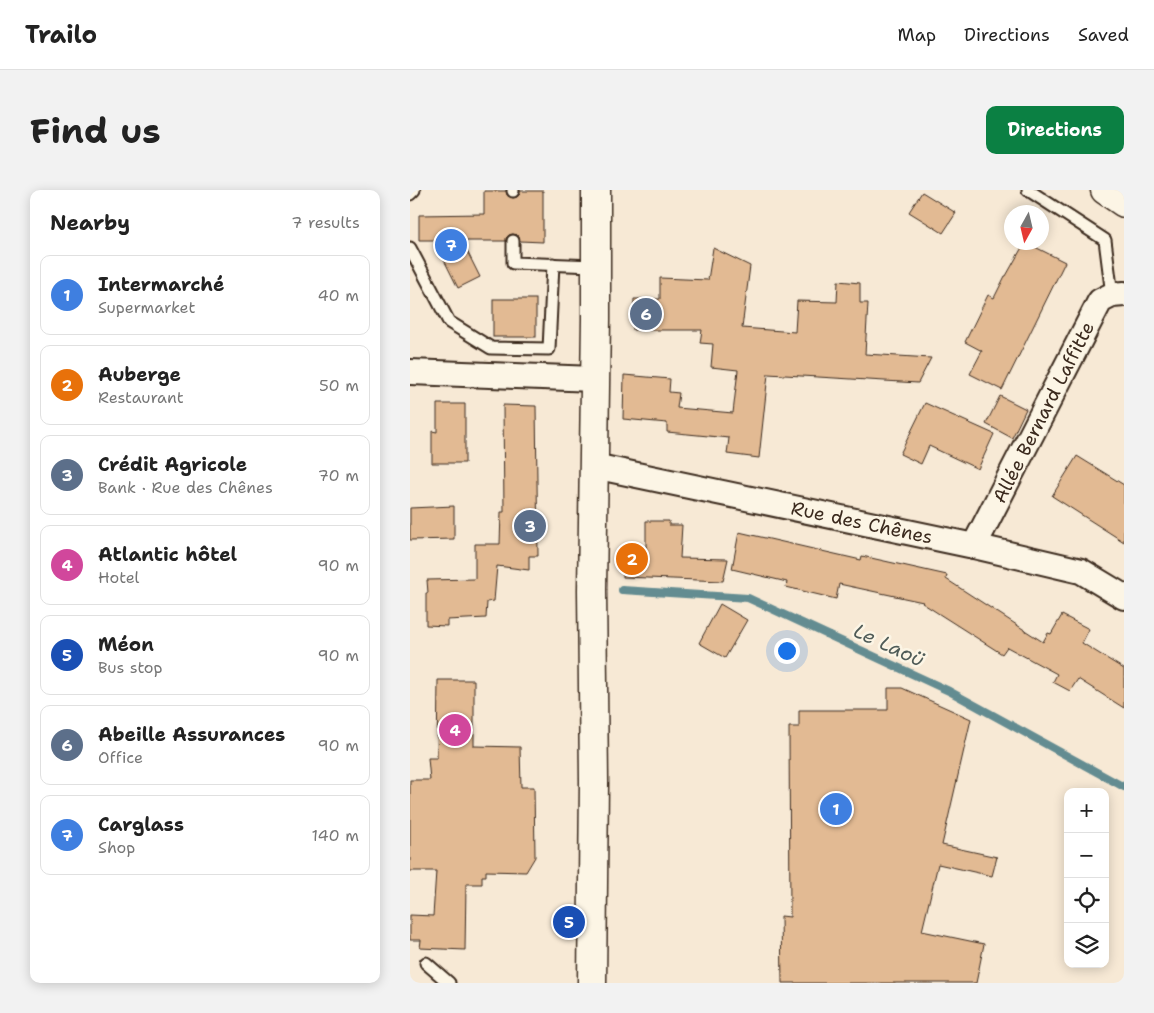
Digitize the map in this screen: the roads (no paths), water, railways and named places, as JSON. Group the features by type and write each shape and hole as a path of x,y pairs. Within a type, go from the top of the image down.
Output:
{"main road":[{"path":"592,983 594,791 592,590 596,190"},
{"path":"1105,190 1124,203"}],"street":[{"name":"Allée Bernard Laffitte","path":"974,546 1100,301 1118,295"},
{"path":"410,372 595,379"},
{"name":"Rue des Chênes","path":"594,466 974,546 1081,571 1124,597"}],"lane":[{"path":"410,194 414,190"},
{"path":"1028,190 1105,240 1118,295"},
{"path":"513,241 513,262 595,266"},
{"path":"410,248 449,322 491,348 549,348 553,264"},
{"path":"426,963 450,983"}],"waterway":[{"name":"Le Laoü","path":"622,590 748,598 949,691 1124,787"}],"place":[{"name":"Carglass","path":"451,245"},
{"name":"Abeille Assurances","path":"646,314"},
{"name":"Crédit Agricole","path":"530,526"},
{"name":"Auberge","path":"632,559"},
{"name":"Atlantic hôtel","path":"455,730"},
{"name":"Intermarché","path":"836,809"},
{"name":"Méon","path":"569,922"}]}
